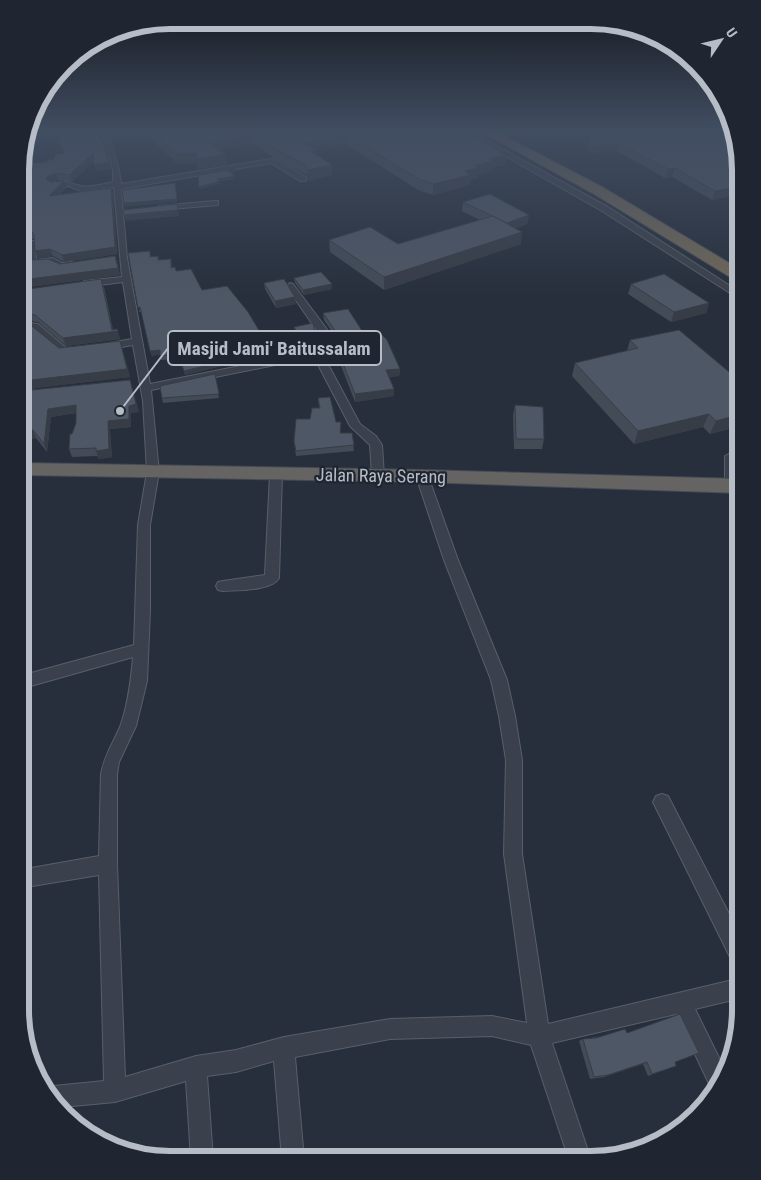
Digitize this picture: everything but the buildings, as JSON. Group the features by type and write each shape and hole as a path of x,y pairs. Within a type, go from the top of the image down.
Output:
{"highway":[{"path":"589,186 732,271"},
{"path":"609,186 732,257"},
{"name":"Jalan Raya Serang","path":"29,469 422,476 732,486"}],"street":[{"path":"75,186 81,189 107,186"},
{"path":"115,1091 108,864 109,774 111,762 128,726 139,682 143,611 144,525 153,472 148,401 141,384 138,342 128,280 118,258 123,212 117,186"},
{"path":"564,186 605,209 732,291"},
{"path":"147,209 215,203"},
{"path":"29,243 32,243 32,263 53,261 62,267 79,264"},
{"path":"72,286 128,280"},
{"path":"141,384 318,354 335,347 290,286"},
{"path":"29,326 36,326 63,352 138,342"},
{"path":"318,354 356,426 372,439 376,445 378,476"},
{"path":"223,586 264,582 272,578 276,474"},
{"path":"422,476 451,560 499,680 508,716 514,760 513,854 539,1036 577,1151"},
{"path":"29,681 140,649"},
{"path":"662,802 732,940"},
{"path":"29,877 108,864"},
{"path":"59,1097 115,1091 196,1067 236,1061 284,1048 390,1029 492,1026 539,1036 732,990"},
{"path":"681,1002 717,1075"},
{"path":"284,1048 292,1151"},
{"path":"196,1067 201,1151"}],"place":[{"name":"Masjid Jami' Baitussalam","path":"120,411"}]}
